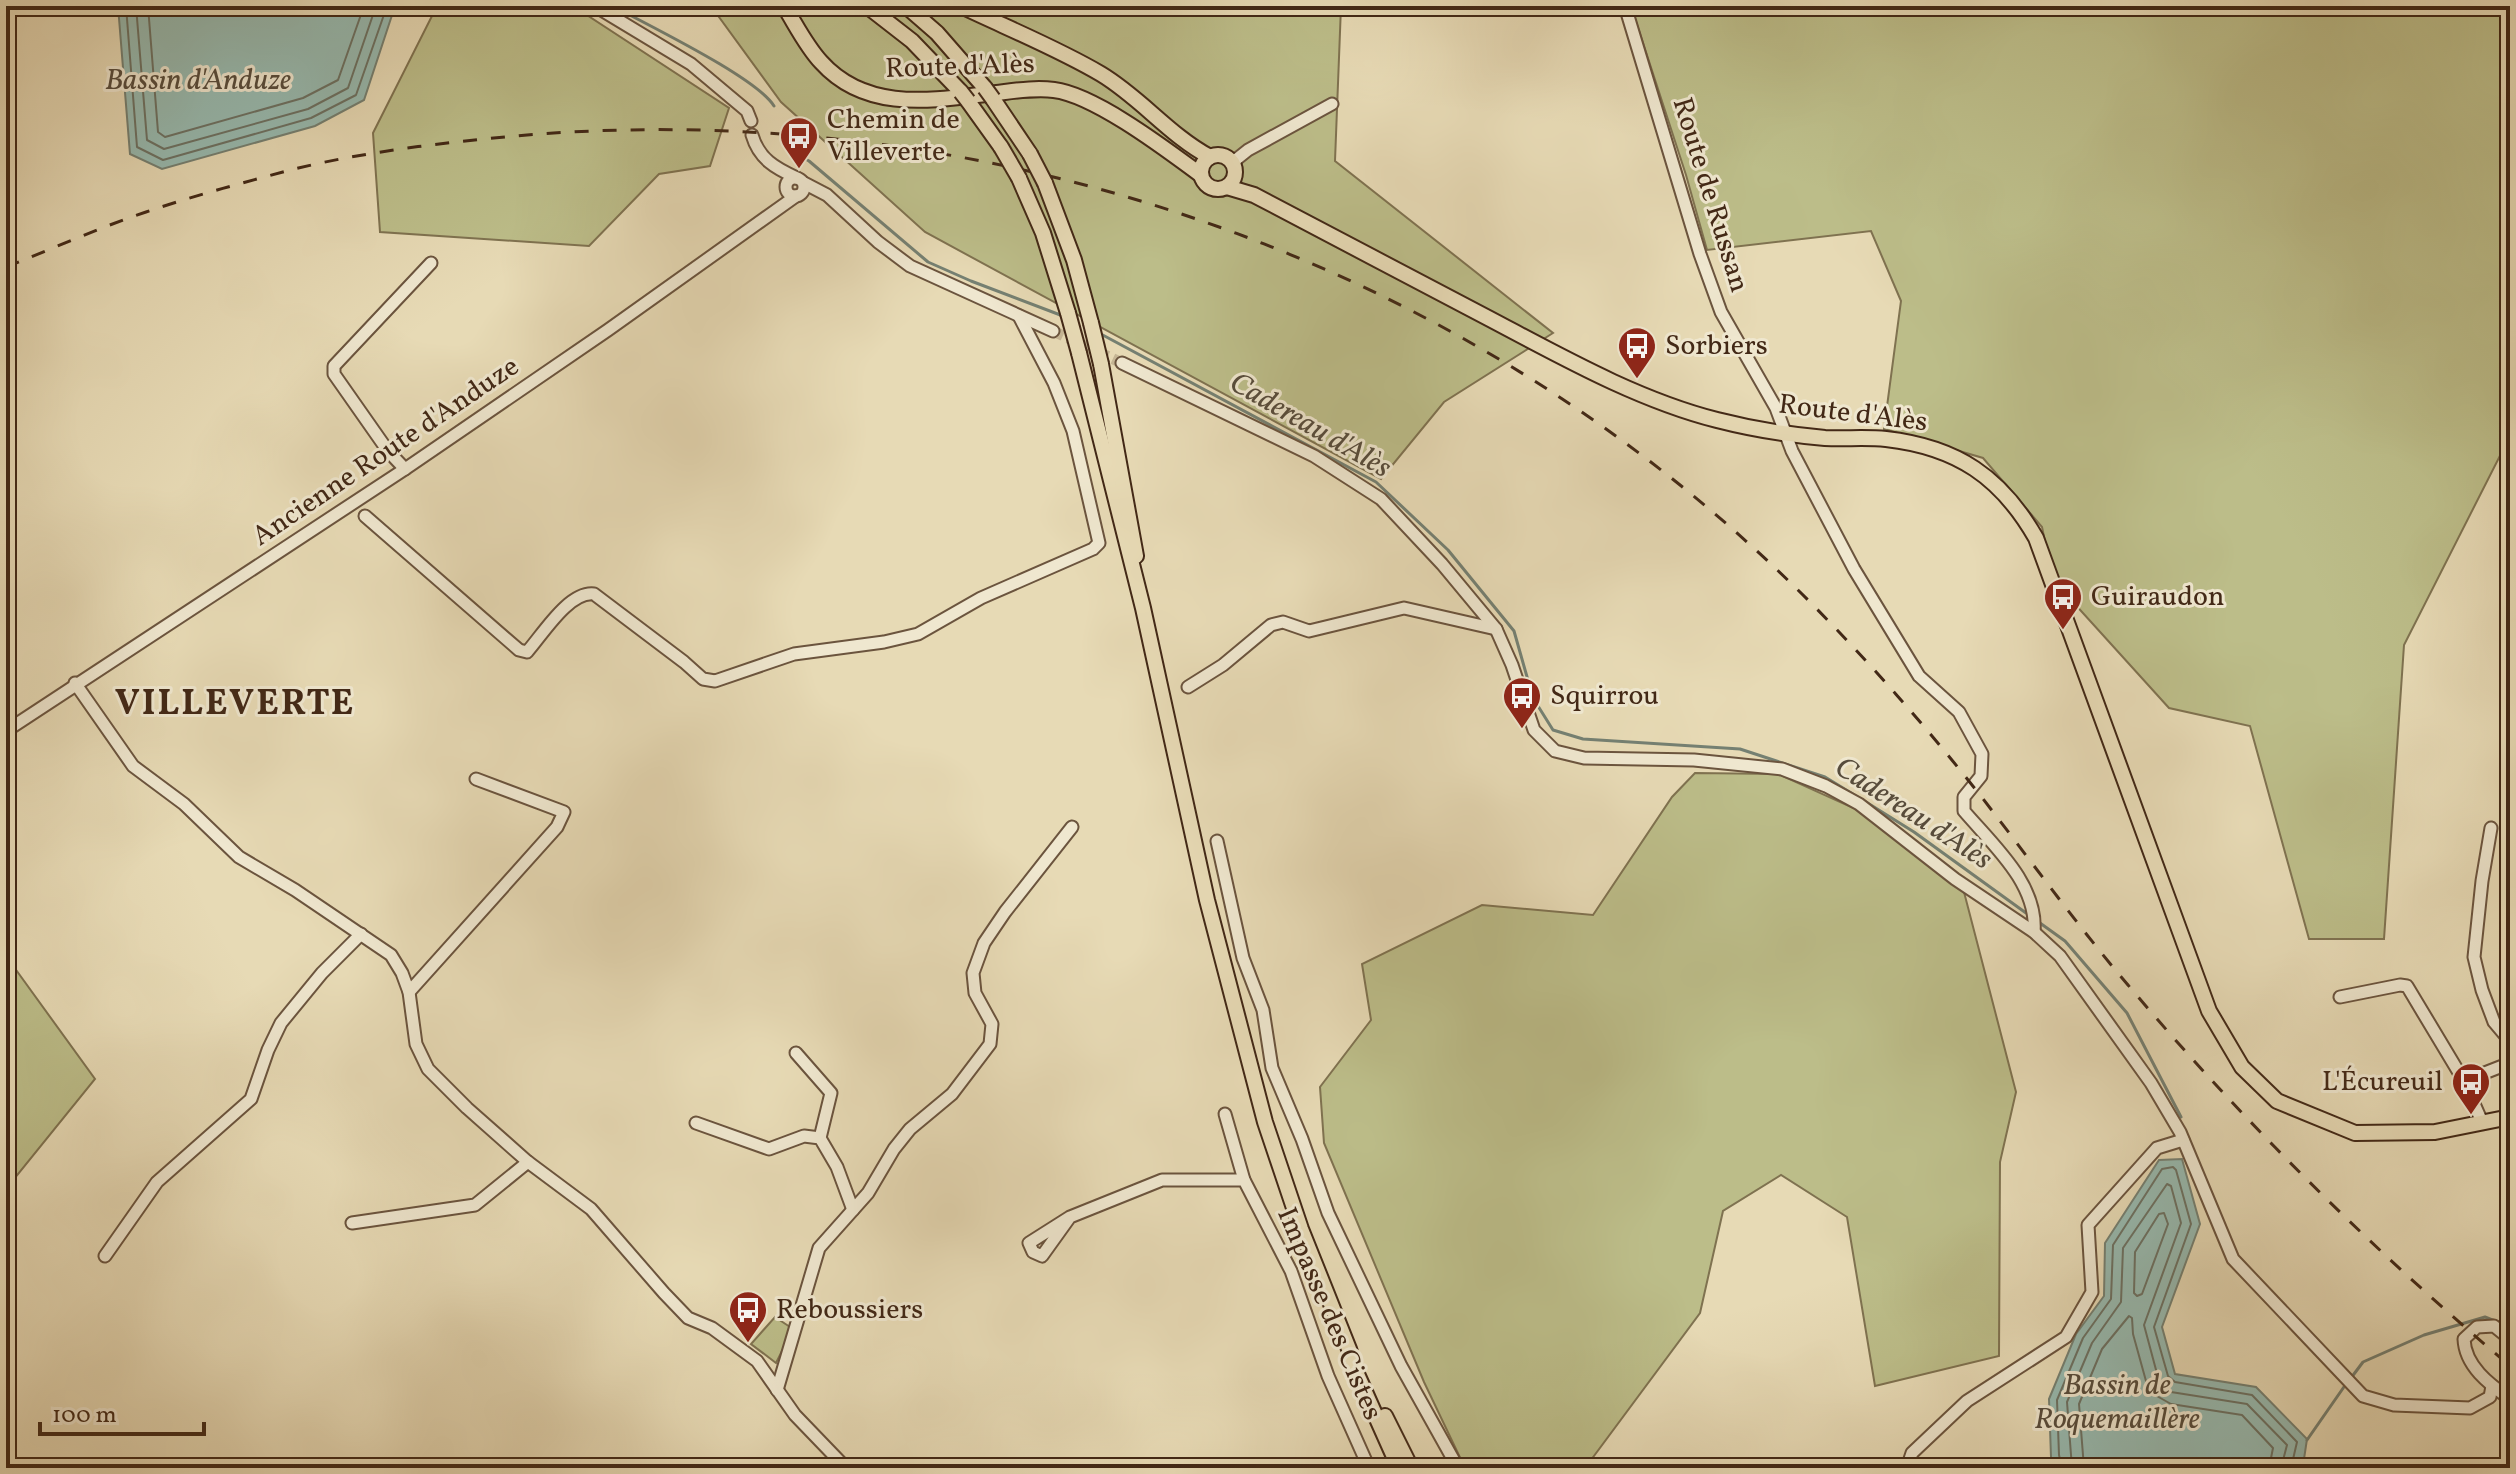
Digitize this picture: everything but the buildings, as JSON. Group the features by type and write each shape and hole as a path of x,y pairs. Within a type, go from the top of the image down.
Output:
{"main road":[{"name":"Route d'Alès","path":"784,6 820,61 859,91 899,100 941,100 1036,89 1068,93 1095,105 1178,157 1211,187 1232,174 1254,195 1533,342 1642,394 1716,420 1787,434 1884,439 1923,445 1989,477 2020,511 2036,538 2209,1011 2242,1067 2277,1101 2355,1133 2435,1132 2510,1117"},
{"path":"867,6 912,41 965,96 1019,178 1043,233 1079,353 1143,608 1207,900 1261,1108 1301,1229 1357,1374 1399,1468"},
{"path":"906,6 937,33 989,94 1030,154 1045,183 1074,260 1101,364 1133,531 1143,608"},
{"name":"Route d'Alès","path":"961,6 1100,73 1181,139 1210,157"},
{"path":"1201,175 1203,165 1210,157 1220,154 1232,174"},
{"path":"1349,1349 1411,1468"}],"street":[{"path":"595,6 691,64 747,111 751,121"},
{"name":"Route de Russan","path":"1625,6 1700,254 1721,312 1776,408 1792,451 1854,569 1919,676 1959,712 1982,754 1981,776 1964,797 1964,811 2020,878 2036,914 2034,932"},
{"path":"1232,174 1248,150 1332,104"},
{"path":"752,135 758,153 797,190 827,195 878,242 910,266 1053,331"},
{"name":"Ancienne Route d'Anduze","path":"6,731 405,469 608,330 797,190"},
{"path":"405,469 388,451 334,374 334,366 431,263"},
{"path":"365,516 519,650 527,652 571,600 583,593 594,594 703,679 715,681 794,654 884,642 918,634 981,598 1093,549 1099,543 1073,431 1054,383 1019,316"},
{"path":"1122,363 1314,456 1381,499 1442,564 1496,629 1512,665 1530,721 1540,738 1555,751 1584,758 1694,760 1782,769 1826,786 1859,804 1955,879 2034,932 2060,956 2151,1083 2183,1140 2233,1259 2363,1396 2394,1405 2470,1408 2490,1397 2492,1386"},
{"path":"1188,687 1223,665 1271,625 1283,622 1309,631 1404,608 1496,629"},
{"path":"75,683 133,766 184,804 239,857 295,890 391,955 409,992 416,1044 428,1069 528,1162 591,1209 688,1318 712,1328 757,1361 795,1415 846,1468"},
{"path":"409,992 557,827 564,812 476,779"},
{"path":"777,1390 819,1248 868,1193 894,1149 910,1129 952,1094 990,1044 992,1024 975,993 973,973 984,943 1072,827"},
{"path":"2491,828 2474,957 2494,1022 2510,1041"},
{"path":"1217,841 1243,958 1263,1010 1272,1068 1302,1139 1328,1213 1401,1366 1458,1468"},
{"path":"105,1256 157,1182 251,1099 281,1023 322,973 361,934"},
{"path":"2340,997 2407,986 2464,1081 2482,1122"},
{"path":"796,1053 831,1093 820,1138 837,1167 853,1210"},
{"path":"2464,1081 2510,1063"},
{"name":"Impasse des Cistes","path":"1225,1114 1244,1180 1291,1271 1328,1376 1369,1468"},
{"path":"696,1123 769,1149 804,1136 820,1138"},
{"path":"1907,1468 1912,1453 1967,1401 2066,1337 2092,1292 2088,1225 2157,1148 2183,1140"},
{"path":"352,1223 475,1205 528,1162"},
{"path":"1070,1217 1162,1180 1244,1180"},
{"path":"2510,1339 2494,1326 2477,1327 2464,1339 2465,1355 2492,1386 2510,1399"}],"green space":[{"path":"437,6 573,6 729,108 710,166 659,174 589,246 380,232 373,133"},
{"path":"711,6 1341,6 1335,161 1553,333 1444,402 1381,479 925,232 781,102"},
{"path":"1631,6 2510,6 2510,436 2404,645 2384,939 2309,939 2250,726 2169,708 2053,580 2042,527 1983,458 1884,429 1901,301 1871,231 1707,250"},
{"path":"1695,773 1778,774 1858,810 1964,892 2016,1092 2000,1162 1999,1356 1875,1386 1847,1217 1781,1175 1723,1211 1700,1313 1585,1468 1465,1468 1424,1382 1324,1143 1320,1087 1371,1020 1362,964 1482,905 1593,915 1672,797"},
{"path":"6,956 95,1079 6,1189"},
{"path":"775,1317 793,1329 776,1363 751,1344"}],"water":[{"name":"Bassin d'Anduze","path":"118,6 395,6 364,100 315,126 162,169 130,154"},
{"name":"Bassin de Roquemaillère","path":"2182,1159 2200,1224 2162,1327 2175,1374 2256,1387 2307,1439 2304,1459 2297,1468 2055,1468 2051,1457 2049,1399 2076,1334 2104,1296 2105,1243 2159,1160"}],"waterway":[{"name":"Cadereau d'Alès","path":"613,6 724,67 763,94 774,106"},
{"name":"Cadereau d'Alès","path":"800,156 928,262 1063,316"},
{"name":"Cadereau d'Alès","path":"1099,333 1376,482 1448,550 1514,631 1533,698 1553,730 1583,739 1740,749 1825,777 1856,796"},
{"name":"Cadereau d'Alès","path":"1866,802 1914,832 2026,913"},
{"name":"Cadereau d'Alès","path":"2040,923 2065,941 2127,1013 2181,1117"},
{"name":"Cadereau d'Alès","path":"2351,1378 2363,1362 2424,1335 2485,1317 2510,1327"},
{"name":"Cadereau d'Alès","path":"2307,1440 2346,1384"}],"tunnel":[{"path":"1053,331 1122,363"}],"railway":[{"path":"6,267 164,206 290,170 378,152 527,135 703,130 877,144 1048,176 1214,225 1374,292 1527,376 1669,476 1801,593 1871,666 1937,742 2109,962 2217,1086 2408,1277 2510,1366"}],"place":[{"name":"Chemin de Villeverte","path":"799,170"},
{"name":"Sorbiers","path":"1637,380"},
{"name":"Guiraudon","path":"2063,631"},
{"name":"Squirrou","path":"1522,730"},
{"name":"L'Écureuil","path":"2471,1116"},
{"name":"Reboussiers","path":"748,1344"}],"district":[{"name":"VILLEVERTE","path":"235,705"}]}
